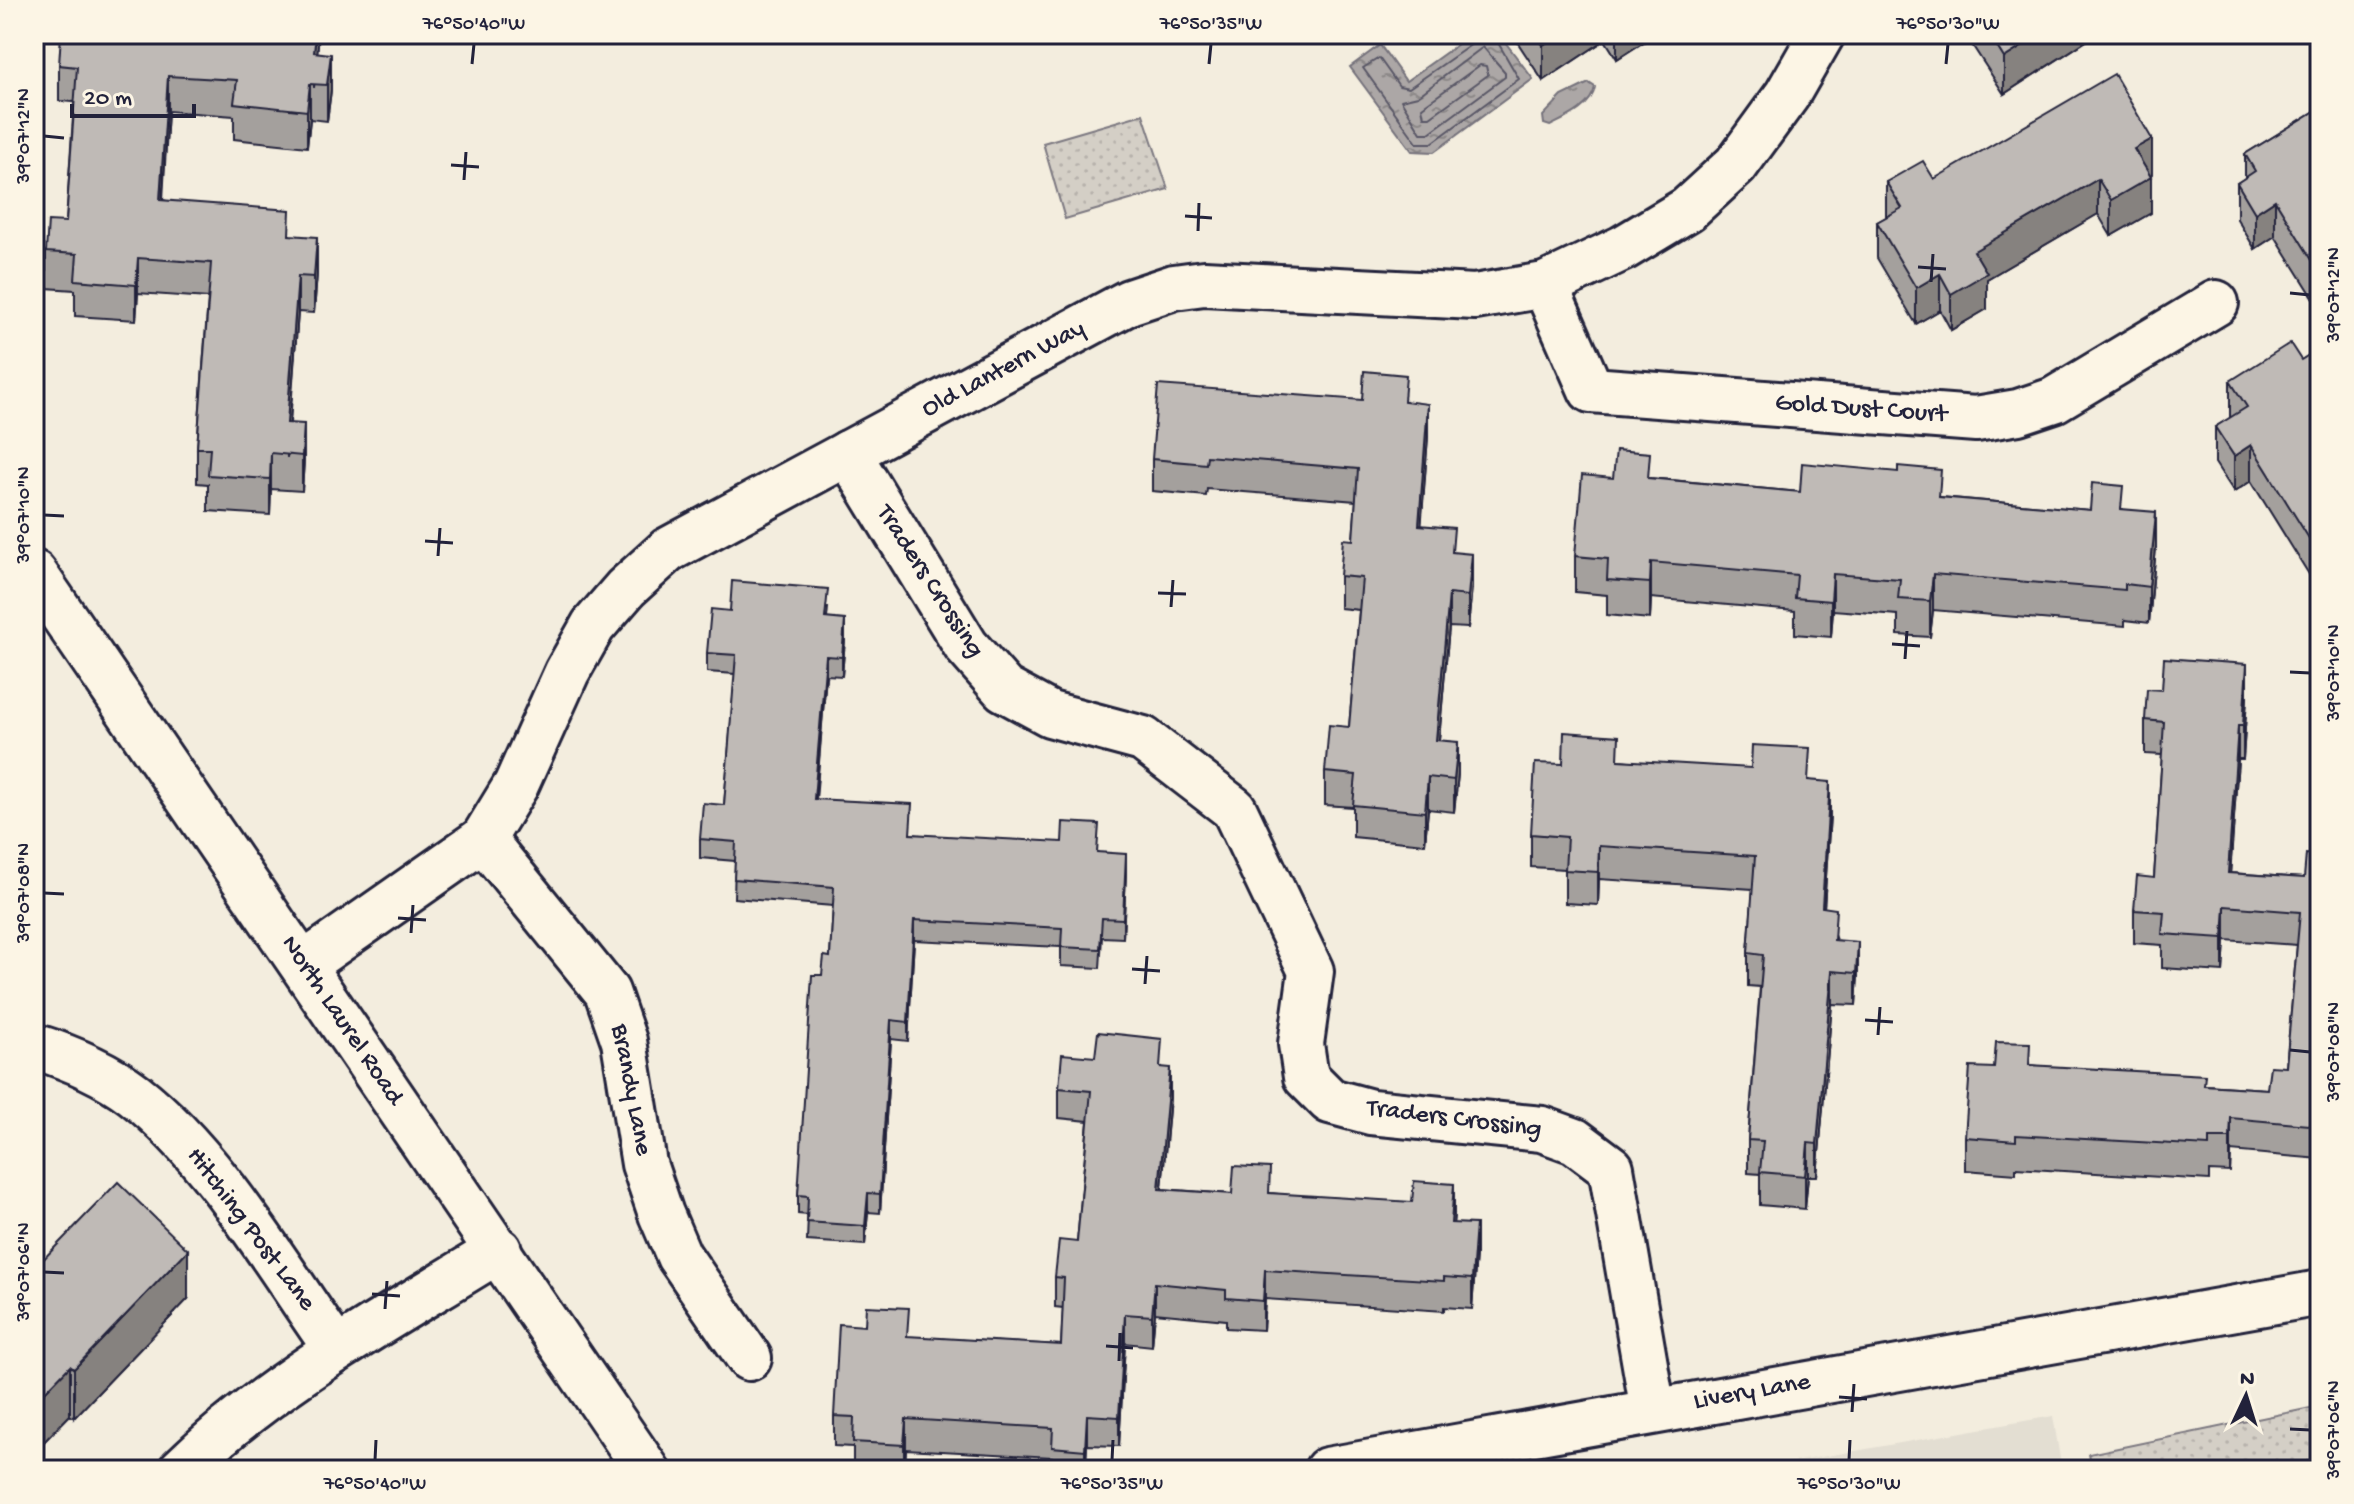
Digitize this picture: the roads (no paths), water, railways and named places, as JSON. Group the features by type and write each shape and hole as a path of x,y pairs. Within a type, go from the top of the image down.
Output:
{"street":[{"name":"Old Lantern Way","path":"303,965 483,839 516,785 587,638 626,588 668,550 1129,302 1174,287 1204,283 1475,297 1545,285 1623,248 1662,225 1688,209 1727,174 1787,95 1822,34"},
{"name":"Gold Dust Court","path":"1545,285 1591,390 1976,419 2018,412 2054,400 2216,303"},
{"name":"Traders Crossing","path":"848,453 966,646 1004,689 1050,714 1143,739 1234,809 1311,971 1301,1044 1306,1077 1330,1101 1371,1112 1542,1129 1575,1141 1611,1168 1653,1411"},
{"name":"North Laurel Road","path":"34,573 647,1470"},
{"name":"Brandy Lane","path":"483,839 607,992 624,1041 644,1164 661,1214 679,1256 749,1358"},
{"name":"Hitching Post Lane","path":"34,1046 75,1059 133,1093 197,1154 336,1349"},
{"path":"181,1470 203,1449 336,1349 499,1250"},
{"name":"Livery Lane","path":"1327,1470 2320,1293"}],"water":[{"path":"1472,34 1499,34 1533,79 1434,152 1412,151 1350,67 1380,45 1406,81"},
{"path":"1589,83 1595,87 1584,106 1550,126 1544,124 1543,116 1562,96"}]}
